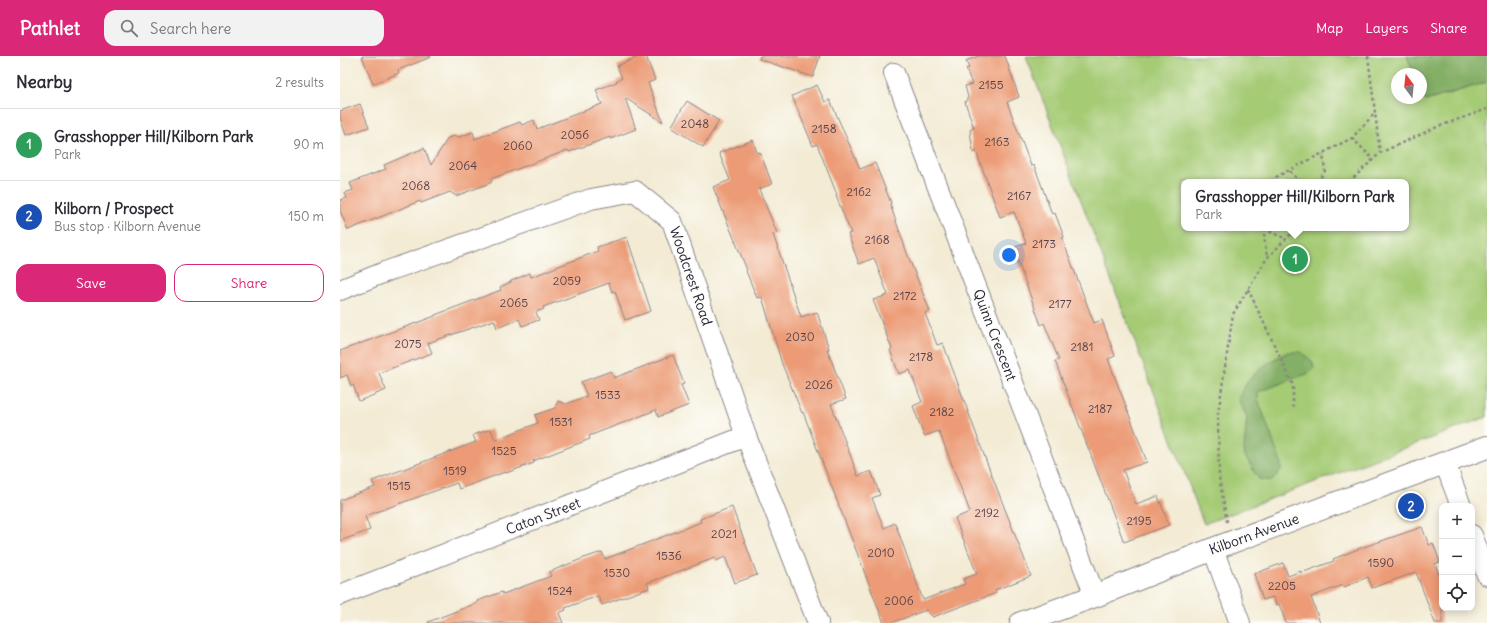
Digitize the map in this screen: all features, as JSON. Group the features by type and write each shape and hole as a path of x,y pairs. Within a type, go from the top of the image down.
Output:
{"street":[{"name":"Quinn Crescent","path":"894,73 1095,596"},
{"name":"Woodcrest Road","path":"340,290 385,272 591,199 635,191 672,221 746,436 818,623"},
{"name":"Caton Street","path":"340,595 746,436"},
{"name":"Kilborn Avenue","path":"1021,623 1095,596 1233,541 1487,448"},
{"path":"1445,463 1460,503"},
{"path":"1474,539 1487,575"},
{"path":"1213,549 1240,623"}],"path":[{"path":"1368,56 1380,153"},
{"path":"1352,179 1380,153 1437,126 1487,109"},
{"path":"1274,179 1352,138 1375,113"},
{"path":"1352,138 1373,159"},
{"path":"1319,179 1325,171 1323,154"},
{"path":"1290,171 1297,179"},
{"path":"1263,231 1267,258"},
{"path":"1269,231 1286,239"},
{"path":"1233,541 1226,520 1219,477 1218,414 1233,314 1267,258 1294,231"},
{"path":"1248,289 1293,385 1293,407"}],"green space":[{"path":"1026,56 1407,56 1412,68 1391,68 1391,104 1427,104 1427,101 1487,82 1487,417 1204,524"},
{"path":"1407,56 1487,56 1487,82 1427,100 1427,68 1412,68"},
{"path":"1288,352 1301,352 1312,361 1314,368 1309,373 1258,392 1258,399 1281,463 1281,470 1272,481 1259,479 1245,456 1244,449 1247,417 1238,399 1242,390 1252,376 1272,361"}],"building":[{"path":"362,56 431,57 398,70 399,73 373,84"},
{"path":"640,56 646,56 655,80 648,83 663,122 625,98 636,129 569,152 568,150 491,179 492,182 456,196 450,192 421,203 420,201 348,230 340,211 340,200 347,198 345,193 353,190 350,183 386,169 384,165 424,148 431,165 448,138 455,136 459,137 473,132 475,139 520,122 522,125 534,120 537,129 602,104 596,90 617,82 616,81 622,78 617,66"},
{"path":"760,56 820,56 813,77 759,59"},
{"path":"979,56 1005,56 1019,97 1007,102 1031,166 1034,165 1052,214 1055,213 1064,237 1062,238 1094,323 1102,320 1115,356 1108,359 1147,462 1123,470 1136,504 1158,496 1169,525 1124,542 1055,361 1059,360 1044,323 1041,325 1013,248 1026,243 1014,212 1000,217 976,151 973,153 970,130 974,128 965,102 968,97 965,86 972,84 966,69 969,68 966,61"},
{"path":"817,85 825,102 830,100 860,169 875,163 891,203 890,204 908,256 930,311 925,313 937,345 943,343 987,463 1031,576 995,590 996,593 933,617 926,610 891,623 884,623 803,412 802,413 782,364 762,297 757,298 713,187 730,180 719,153 753,140 757,153 760,152 772,184 759,189 777,233 773,234 801,317 817,312 829,349 827,349 846,399 831,404 858,476 871,471 880,495 872,498 884,528 895,523 923,600 965,584 963,579 977,574 955,518 970,512 939,431 924,436 913,406 922,402 910,370 899,374 890,350 892,349 873,300 888,295 874,258 859,264 848,234 851,233 817,144 813,146 792,96"},
{"path":"687,101 719,121 703,147 671,127"},
{"path":"360,104 369,127 346,135 340,118 340,111"},
{"path":"627,237 651,311 625,320 615,291 612,292 609,283 543,307 544,309 536,312 539,320 522,326 519,319 497,328 494,320 428,343 432,353 379,373 386,390 359,401 353,385 351,386 347,375 340,378 340,351 501,290 500,287 530,273 531,277 598,251 597,247"},
{"path":"673,355 684,384 681,385 689,405 658,417 656,410 589,436 590,439 533,461 534,463 459,489 457,483 365,516 370,530 340,541 340,500 375,487 372,481 476,442 473,435 491,429 495,440 538,423 535,415 555,408 558,401 566,404 587,396 581,382 611,371 614,378"},
{"path":"732,507 757,575 735,583 725,557 716,561 715,558 647,583 649,588 602,605 598,596 565,608 566,610 559,613 563,623 428,623 477,603 477,601 502,592 503,594 551,576 549,572 584,558 602,552 605,559 701,522 700,519"},
{"path":"1422,527 1429,545 1433,543 1439,559 1439,562 1435,564 1439,575 1439,611 1442,611 1442,623 1435,623 1416,572 1372,588 1368,577 1344,587 1343,585 1311,597 1320,623 1286,623 1279,604 1276,605 1273,597 1263,600 1254,574 1283,563 1288,576 1301,571 1301,573 1334,561 1333,559"}],"place":[{"name":"Grasshopper Hill/Kilborn Park","path":"1295,259"},
{"name":"Kilborn / Prospect","path":"1411,506"}]}
